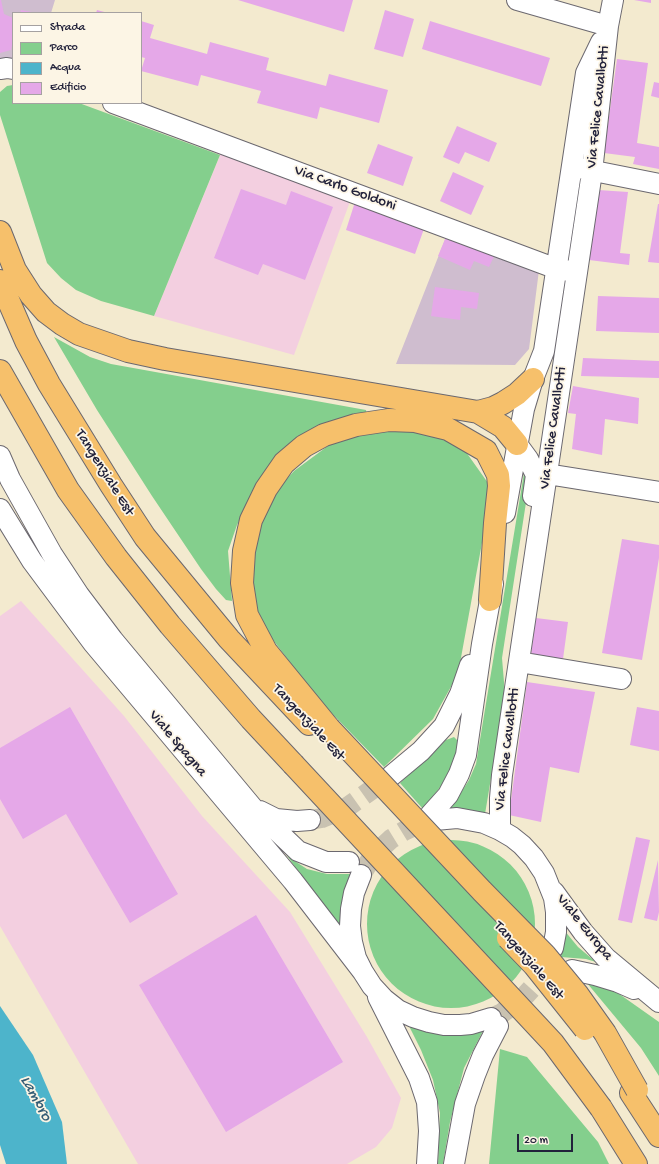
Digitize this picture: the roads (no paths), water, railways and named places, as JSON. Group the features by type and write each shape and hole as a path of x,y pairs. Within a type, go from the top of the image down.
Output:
{"highway":[{"path":"0,232 16,270 31,295 46,312 79,334 128,351 165,359 478,412 503,427 517,444"},
{"name":"Tangenziale Est","path":"0,281 26,341 49,384 145,537 229,639 325,732"},
{"path":"0,371 68,490 116,557 170,625 292,764 553,1043 601,1108 636,1164"},
{"path":"478,412 493,408 503,403 517,394 533,379"},
{"path":"490,600 499,486 498,475 486,451 448,429 416,420 389,420 356,425 324,435 304,446 284,462 266,489 251,520 244,551 242,583 247,615 266,651 325,732 545,955 578,995 605,1033 634,1091 659,1136"},
{"path":"634,1091 659,1132"}],"street":[{"path":"517,0 608,26"},
{"name":"Via Felice Cavallotti","path":"608,26 586,74 544,351 533,379 524,409 517,444 490,600 466,755 459,774 448,795 432,818 467,819 484,823 500,830 502,775 592,172 608,26 613,0"},
{"path":"0,69 12,69"},
{"name":"Via Carlo Goldoni","path":"116,104 557,269 577,272"},
{"path":"572,166 592,172 659,184"},
{"path":"517,444 528,459 536,475 513,626 519,662 621,679"},
{"name":"Viale Spagna","path":"0,456 10,479 52,554 79,595 113,640 253,808 298,852 326,862 355,869 350,926 356,958 367,979"},
{"path":"547,474 659,492"},
{"name":"Viale Spagna","path":"3,523 93,643 293,881 367,979"},
{"name":"Via Felice Cavallotti","path":"391,776 421,750 444,726 460,694 490,600"},
{"path":"253,808 276,819 296,821 310,820"},
{"path":"500,830 522,845 534,858 544,873 549,885 556,912 556,932 553,948"},
{"name":"Viale Europa","path":"549,885 583,932 606,958 658,1001"},
{"name":"Viale Europa","path":"572,970 618,982 658,1001"},
{"path":"367,979 384,999 398,1010 413,1017 444,1025 494,1022 465,1104 454,1164"},
{"path":"367,979 419,1078 427,1102 429,1131 427,1164"}],"water":[{"name":"Lambro","path":"0,1006 33,1055 62,1122 67,1164 6,1164 0,1145"}],"tunnel":[{"path":"310,820 322,818 346,808 391,776"},
{"path":"361,875 369,862 391,839 417,825 433,820"},
{"path":"491,1018 502,1013 523,998 534,986 548,960"}]}
